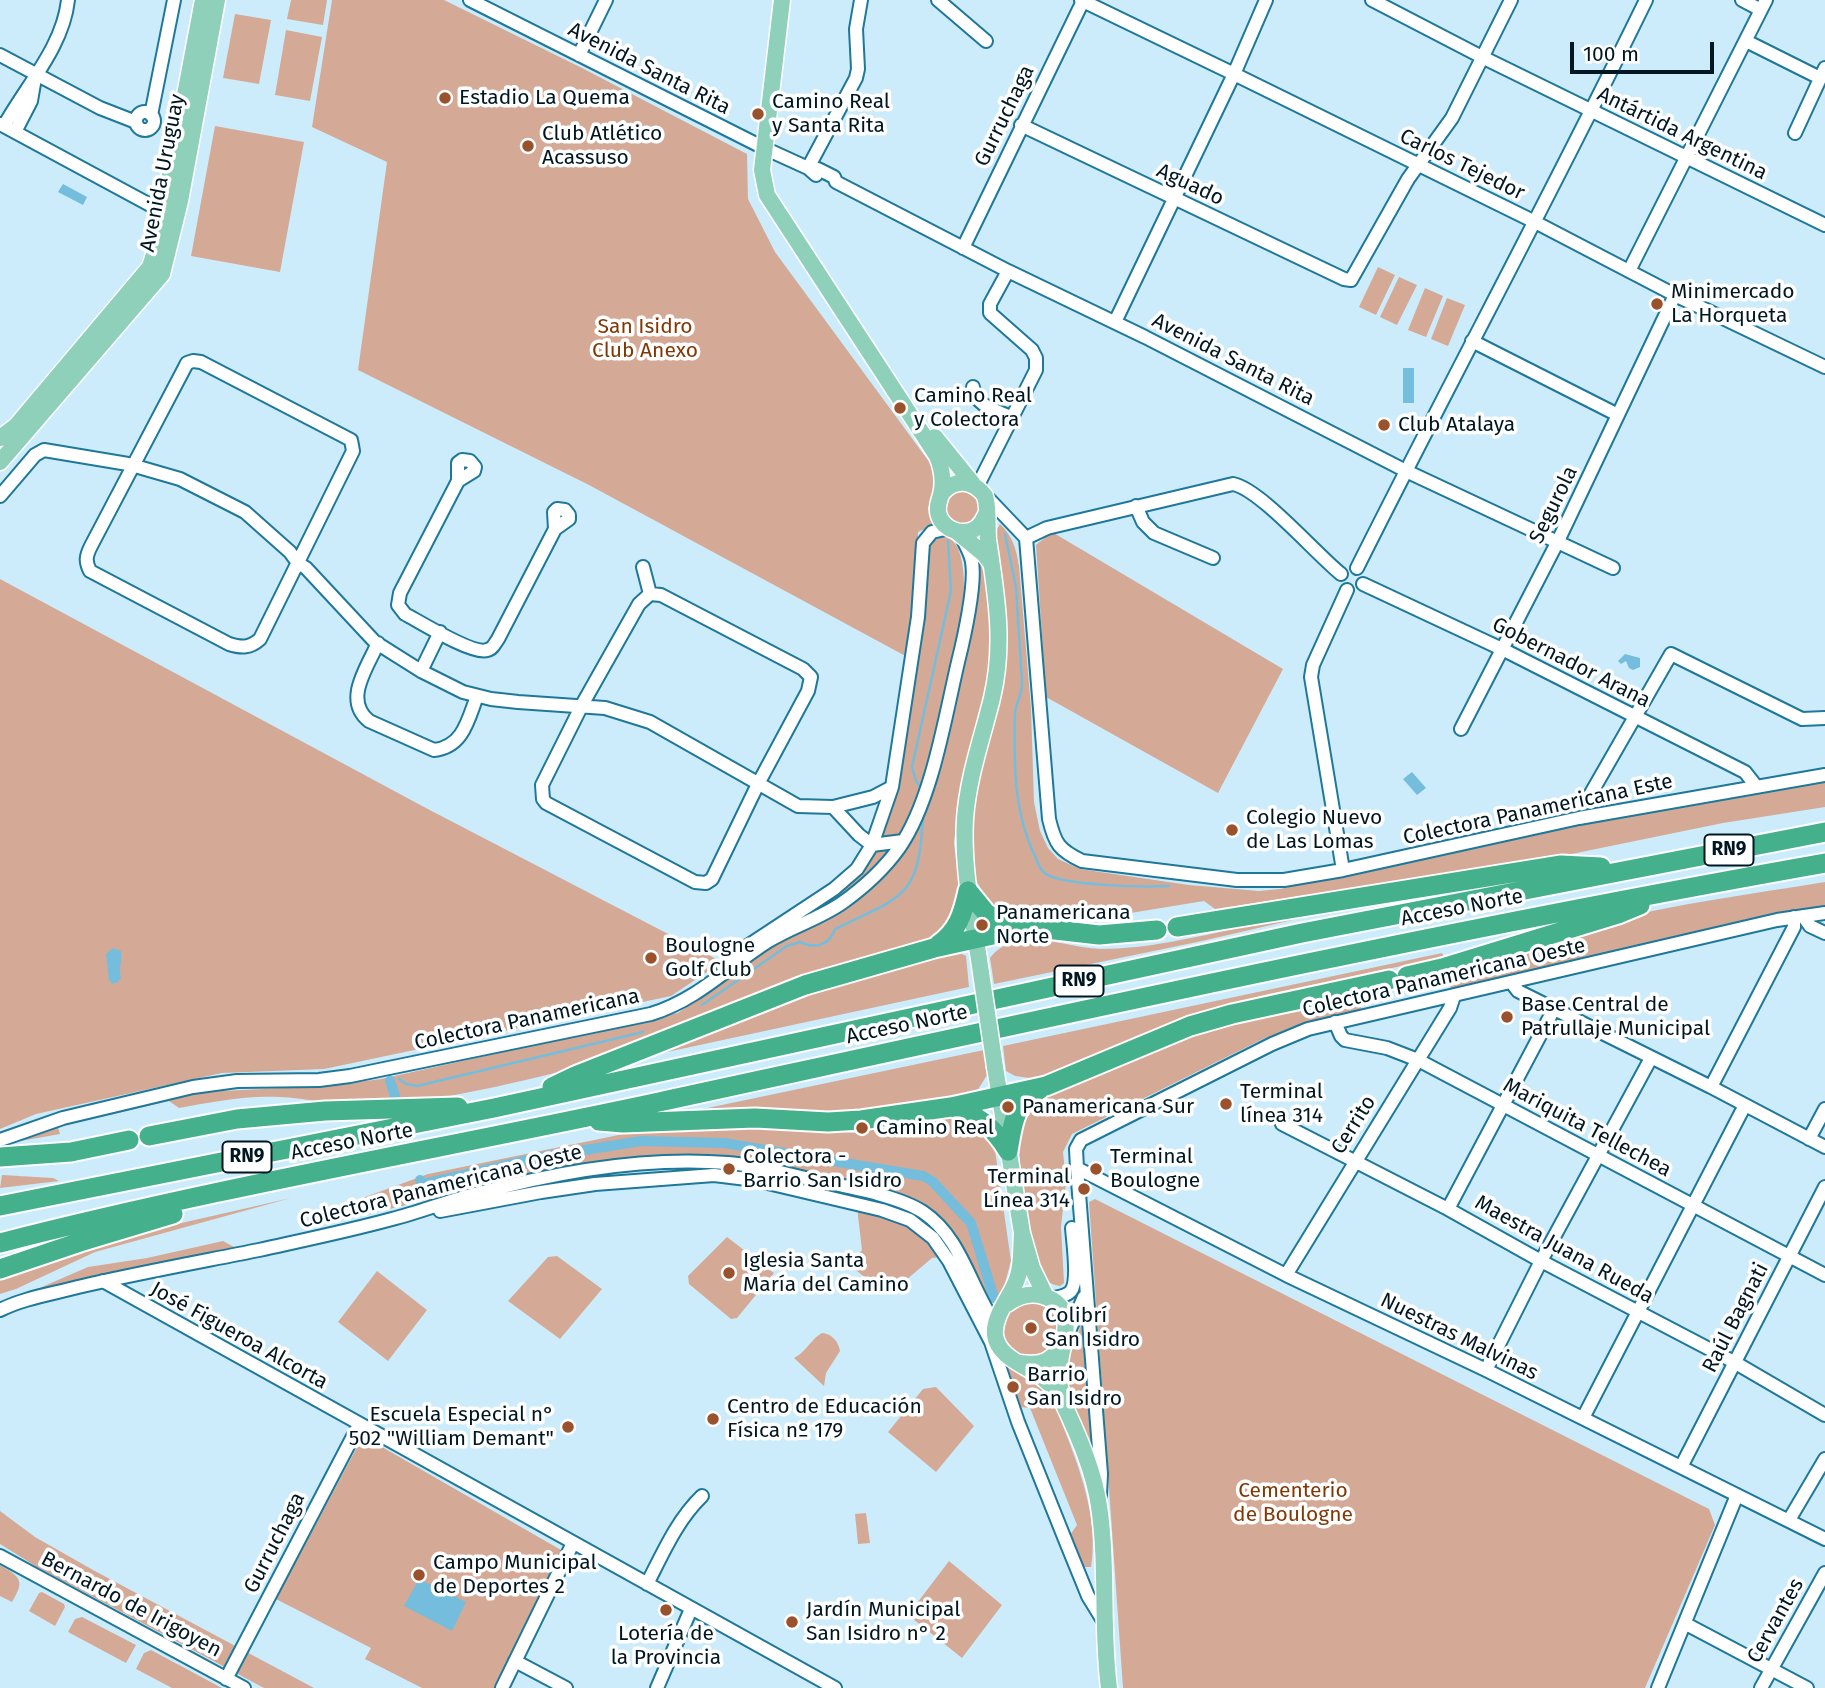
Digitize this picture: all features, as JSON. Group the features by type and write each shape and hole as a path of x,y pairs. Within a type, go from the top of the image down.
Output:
{"highway":[{"name":"Acceso Norte","path":"0,1206 494,1108 1302,933 1825,832"},
{"name":"Acceso Norte","path":"0,1243 94,1219 580,1119 1308,962 1825,863"},
{"path":"526,1101 575,1076 790,990 934,948 1012,929 1040,927 1099,935 1128,934 1561,865 1633,868"},
{"path":"1008,1151 1018,1107 1027,1097 1046,1086 1190,1026 1232,1014 1442,968 1618,914 1680,889"},
{"path":"968,891 986,913 1012,929"},
{"path":"934,948 957,928 968,891"},
{"path":"580,1119 623,1123 755,1118 828,1122 862,1120 951,1107 1046,1086"},
{"path":"149,1136 237,1119 325,1111 434,1106 494,1108"},
{"path":"951,1107 972,1113 985,1122 1000,1136 1008,1151"},
{"path":"0,1157 71,1152 129,1140"},
{"path":"0,1269 179,1212 239,1188"}],"main road":[{"name":"Avenida Uruguay","path":"0,462 157,281 165,266 203,0"},
{"name":"Avenida Uruguay","path":"0,438 16,426 144,275 154,258 171,210 217,0"},
{"path":"778,2 762,170 767,194 937,456 941,467 942,493"},
{"path":"863,339 985,496 999,610 998,654 992,698 969,789 964,849 999,1097 1022,1233 1032,1268 1048,1298 1067,1323 1059,1367 1063,1403"},
{"path":"977,487 954,484 942,493 938,500 939,516 984,554 992,565"},
{"path":"955,532 972,530 984,520 987,512"},
{"path":"1007,1304 1019,1274 1022,1233"},
{"path":"1048,1298 1031,1294 1018,1297 1000,1312 991,1328 996,1347 1048,1382 1063,1403 1092,1475 1099,1506 1109,1688"},
{"path":"1018,1363 1045,1363 1053,1358 1065,1341"}],"street":[{"path":"68,0 65,18 58,34 6,127 152,206 171,210"},
{"path":"0,55 100,108 136,122 142,113 151,115 174,0"},
{"name":"Avenida Santa Rita","path":"470,0 810,169 830,182 836,182 1008,271 1115,322 1406,471 1613,568"},
{"path":"579,55 606,0"},
{"path":"810,169 856,78 856,29 861,0"},
{"path":"938,0 986,41"},
{"path":"1115,322 1234,74 1266,0"},
{"name":"Antártida Argentina","path":"1373,0 1482,57 1825,225"},
{"path":"1419,166 1451,118 1511,0"},
{"path":"1357,568 1646,0"},
{"path":"1629,271 1764,5 1742,0"},
{"name":"Carlos Tejedor","path":"1082,1 1825,367"},
{"name":"Gurruchaga","path":"963,248 1082,1"},
{"path":"1746,41 1823,73 1795,133"},
{"name":"Aguado","path":"1021,125 1351,280 1402,189 1419,166"},
{"path":"1008,271 990,304 990,313 1032,350 1037,358 1036,370 977,487 1026,538 1047,528 1136,506 1223,485 1241,486 1257,496 1321,559 1341,574"},
{"name":"Segurola","path":"1461,729 1558,541 1675,295"},
{"path":"1472,341 1618,415"},
{"path":"201,362 351,440 353,451 298,563 260,639 252,646 242,648 229,644 90,571 86,557 187,363 201,362"},
{"path":"973,387 973,395 979,402 1013,418"},
{"path":"0,496 35,455 44,450 133,466 180,479 245,512 290,552 378,643 421,671 463,692 518,702 605,708 650,722 798,806 833,807 873,797 892,787"},
{"path":"458,481 398,598 400,610 405,614 473,649 480,651 492,648 555,529"},
{"path":"1136,506 1143,522 1154,533 1213,558"},
{"path":"692,996 740,951 834,889 857,869 872,845 892,787 918,617 923,543 932,532 955,532"},
{"name":"Colectora Panamericana","path":"0,1140 33,1127 95,1109 193,1087 237,1081 319,1080 350,1076 628,1019 669,1008 692,996 768,941 805,925 841,904 865,885 902,841 915,818 935,762 965,635 973,570 968,550 955,532"},
{"name":"Colectora Panamericana Este","path":"1026,538 1048,806 1056,843 1065,852 1082,861 1237,880 1284,880 1343,870 1579,818 1825,775"},
{"path":"643,567 650,594"},
{"path":"1350,567 1357,568 1364,577 1363,584 1354,590 1347,590 1340,582 1341,574 1350,567"},
{"name":"Gobernador Arana","path":"1363,584 1504,650 1745,772 1756,786"},
{"path":"1343,870 1311,677 1313,665 1347,590"},
{"path":"650,594 661,595 697,613 803,669 811,677 808,691 712,878 706,883 695,882 543,799 542,785 582,705 639,604 650,594"},
{"path":"421,671 440,632"},
{"path":"378,643 357,690 356,702 363,716 369,721 434,750 443,749 461,737 477,696"},
{"path":"1586,802 1671,654 1802,719 1825,719"},
{"path":"833,807 872,845 902,841"},
{"name":"Colectora Panamericana Oeste","path":"1077,1168 1076,1149 1081,1140 1292,1034 1798,916 1825,913"},
{"path":"1711,1087 1798,916 1825,933"},
{"path":"1511,982 1518,991 1825,1147"},
{"name":"Cerrito","path":"1286,1275 1450,1008 1454,996"},
{"path":"1448,1209 1554,1009"},
{"name":"Mariquita Tellechea","path":"1335,1022 1340,1036 1348,1041 1387,1048 1418,1060 1825,1275"},
{"path":"1486,1370 1541,1261 1651,1058"},
{"path":"1583,1418 1745,1105"},
{"path":"1809,1139 1825,1109"},
{"name":"Maestra Juana Rueda","path":"1282,1124 1448,1209 1825,1415"},
{"name":"Colectora Panamericana Oeste","path":"0,1310 34,1298 103,1281 397,1218 475,1194 582,1171 688,1161 750,1166 851,1188 921,1211 939,1225 954,1243 991,1328"},
{"path":"1077,1168 1101,1474 1099,1506"},
{"path":"1048,1298 1066,1295 1074,1284 1071,1206 1077,1168"},
{"name":"Nuestras Malvinas","path":"1077,1168 1286,1275 1486,1370 1825,1539"},
{"name":"Raúl Bagnati","path":"1681,1467 1825,1187"},
{"name":"José Figueroa Alcorta","path":"103,1281 691,1608 818,1684 835,1688"},
{"path":"1065,1341 1083,1302 1085,1290"},
{"path":"996,1347 1010,1399 1050,1503 1088,1596 1104,1623"},
{"name":"Gurruchaga","path":"226,1679 359,1424"},
{"path":"1790,1520 1825,1459"},
{"path":"647,1584 673,1534 702,1496"},
{"path":"1658,1688 1737,1496"},
{"path":"502,1688 573,1543"},
{"name":"Bernardo de Irigoyen","path":"0,1556 244,1688"},
{"name":"Cervantes","path":"1761,1688 1825,1573"},
{"path":"657,1688 691,1608"},
{"path":"1686,1624 1807,1688"},
{"path":"515,1661 566,1688"}],"green space":[{"path":"291,0 327,0 323,25 287,19"},
{"name":"San Isidro Club Anexo","path":"332,0 444,0 747,154 748,199 775,252 933,467 935,489 928,508 933,525 918,532 911,659 589,485 358,370 387,162 312,127"},
{"path":"235,14 271,20 259,84 223,78"},
{"path":"286,30 322,37 310,101 275,95"},
{"path":"215,126 304,142 280,272 191,256"},
{"path":"1378,267 1395,275 1376,315 1359,307"},
{"path":"1399,277 1417,285 1397,325 1380,317"},
{"path":"1425,288 1443,296 1426,337 1408,330"},
{"path":"1447,298 1465,305 1448,346 1431,339"},
{"path":"959,488 977,493 983,511 970,525 952,523 945,513 945,500"},
{"path":"1000,524 1013,543 1019,566 1031,708 1034,802 1040,831 1048,848 1058,859 1080,869 1189,885 1259,891 1280,889 1527,835 1825,781 1825,807 1723,823 1552,858 1215,909 1204,901 1106,917 1072,910 1013,912 995,907 985,896 970,870 969,814 996,695 992,538"},
{"path":"1052,532 1283,669 1218,793 1046,697 1036,545"},
{"path":"946,536 958,549 964,573 963,605 953,679 921,793 902,835 879,866 843,898 800,919 858,875 902,754 915,683 928,546 934,540"},
{"path":"976,555 988,581 992,650 987,689 970,749 958,809 954,843 959,882 955,919 936,939 579,1067 495,1087 382,1103 345,1104 254,1097 179,1108 169,1101 58,1127 60,1134 9,1143 31,1133 92,1114 201,1092 325,1086 381,1079 678,1013 775,943 823,920 900,854 935,778 960,682 968,641"},
{"name":"Boulogne Golf Club","path":"0,579 424,807 722,962 671,996 324,1069 222,1073 36,1114 0,1129"},
{"path":"1825,882 1825,909 1451,992 1450,982 1584,927 1686,905"},
{"path":"1409,893 1202,941 994,984 990,958 1013,942 1042,940 1100,949 1154,945"},
{"path":"953,949 966,956 969,987 630,1060 812,988"},
{"path":"1442,953 1444,957 1269,994 1190,1015 1044,1080 1015,1076 1006,1071 1003,1046"},
{"path":"1359,1002 1362,1011 1303,1024 1263,1039 1072,1134 1063,1152 1066,1182 1061,1227 1064,1283 1057,1286 1046,1280 1032,1244 1021,1176 1020,1136 1023,1122 1035,1104 1052,1091 1166,1043 1253,1019"},
{"path":"984,1050 987,1075 974,1096 856,1113 679,1114"},
{"path":"958,1118 978,1128 995,1150 1011,1261 1004,1287 994,1301 989,1299 966,1257 918,1205 744,1160 555,1170 321,1225 327,1211 428,1174 653,1128 783,1127 855,1133 902,1122"},
{"path":"2,1175 53,1178 59,1181 0,1188"},
{"path":"291,1198 95,1252 0,1294 0,1275 94,1243"},
{"name":"Cementerio de Boulogne","path":"1095,1199 1709,1509 1715,1525 1645,1688 1123,1688 1089,1202"},
{"path":"857,1207 921,1230 941,1257 932,1258 899,1286 887,1287 888,1295 849,1265 862,1250"},
{"path":"727,1237 774,1273 737,1318 731,1319 689,1284 688,1276"},
{"path":"223,1241 234,1247 28,1293 88,1267 147,1258"},
{"path":"557,1256 602,1289 560,1339 508,1301 548,1257"},
{"path":"377,1271 427,1310 388,1361 338,1322"},
{"path":"1025,1301 1037,1301 1047,1305 1055,1313 1059,1329 1055,1345 1047,1353 1037,1357 1025,1357 1015,1353 1007,1345 1003,1335 1003,1323 1007,1313 1015,1305"},
{"path":"1084,1317 1094,1442 1091,1445 1087,1443 1068,1398 1064,1371"},
{"path":"822,1333 834,1339 840,1351 826,1373 824,1386 794,1358"},
{"path":"1008,1368 1039,1383 1055,1403 1076,1460 1090,1513 1093,1549 1091,1567 1084,1567 1070,1535 1077,1525 1030,1408 1020,1407"},
{"path":"936,1387 974,1426 936,1472 888,1432 923,1389"},
{"name":"Campo Municipal de Deportes 2","path":"363,1436 561,1550 495,1688 422,1688 365,1659 371,1648 276,1599"},
{"path":"0,1511 35,1537 93,1570 314,1688 264,1688 37,1567 0,1544"},
{"path":"866,1513 870,1543 858,1544 855,1514"},
{"path":"949,1561 1002,1605 962,1658 908,1615"},
{"path":"0,1565 19,1580 19,1589 12,1602 0,1596"},
{"path":"42,1592 64,1604 55,1626 29,1611"},
{"path":"82,1617 136,1645 126,1663 68,1632 75,1619"},
{"path":"151,1650 222,1688 172,1688 136,1669 144,1653"}],"water":[{"path":"63,184 87,197 83,205 58,192"},
{"path":"1403,368 1414,368 1414,403 1403,403"},
{"path":"1625,654 1640,658 1640,667 1633,670 1626,661 1621,664 1618,661"},
{"path":"1412,772 1426,788 1417,795 1403,779"},
{"path":"113,948 121,951 121,978 112,984 109,980 106,954"},
{"path":"419,1579 466,1602 452,1631 404,1606"}],"waterway":[{"path":"1005,534 1016,587 1022,682 1015,713 1016,786 1022,821 1038,863 1046,874 1069,881 1105,885 1169,886"},
{"path":"921,788 912,767 951,591 948,541"},
{"path":"702,1005 787,946 800,942 821,945 835,929 893,900 912,879 921,842 923,815"},
{"path":"399,1079 406,1084 417,1086 643,1032"},
{"path":"390,1081 395,1096"},
{"path":"420,1180 423,1184 542,1157 641,1141 724,1143 923,1176 932,1181 971,1223 994,1298"}],"place":[{"name":"Estadio La Quema","path":"445,98"},
{"name":"Camino Real y Santa Rita","path":"758,114"},
{"name":"Club Atlético Acassuso","path":"528,146"},
{"name":"Minimercado La Horqueta","path":"1657,304"},
{"name":"Camino Real y Colectora","path":"900,408"},
{"name":"Club Atalaya","path":"1384,425"},
{"name":"Colegio Nuevo de Las Lomas","path":"1232,830"},
{"name":"Panamericana Norte","path":"982,925"},
{"name":"Boulogne Golf Club","path":"651,958"},
{"name":"Base Central de Patrullaje Municipal","path":"1507,1017"},
{"name":"Terminal línea 314","path":"1226,1104"},
{"name":"Panamericana Sur","path":"1008,1107"},
{"name":"Camino Real","path":"862,1128"},
{"name":"Colectora - Barrio San Isidro","path":"729,1169"},
{"name":"Terminal Boulogne","path":"1096,1169"},
{"name":"Terminal Línea 314","path":"1084,1189"},
{"name":"Iglesia Santa María del Camino","path":"729,1273"},
{"name":"Colibrí San Isidro","path":"1031,1328"},
{"name":"Barrio San Isidro","path":"1013,1387"},
{"name":"Centro de Educación Física nº 179","path":"713,1419"},
{"name":"Escuela Especial n° 502 \"William Demant\"","path":"568,1427"},
{"name":"Campo Municipal de Deportes 2","path":"419,1575"},
{"name":"Lotería de la Provincia","path":"666,1610"},
{"name":"Jardín Municipal San Isidro n° 2","path":"792,1622"}]}
